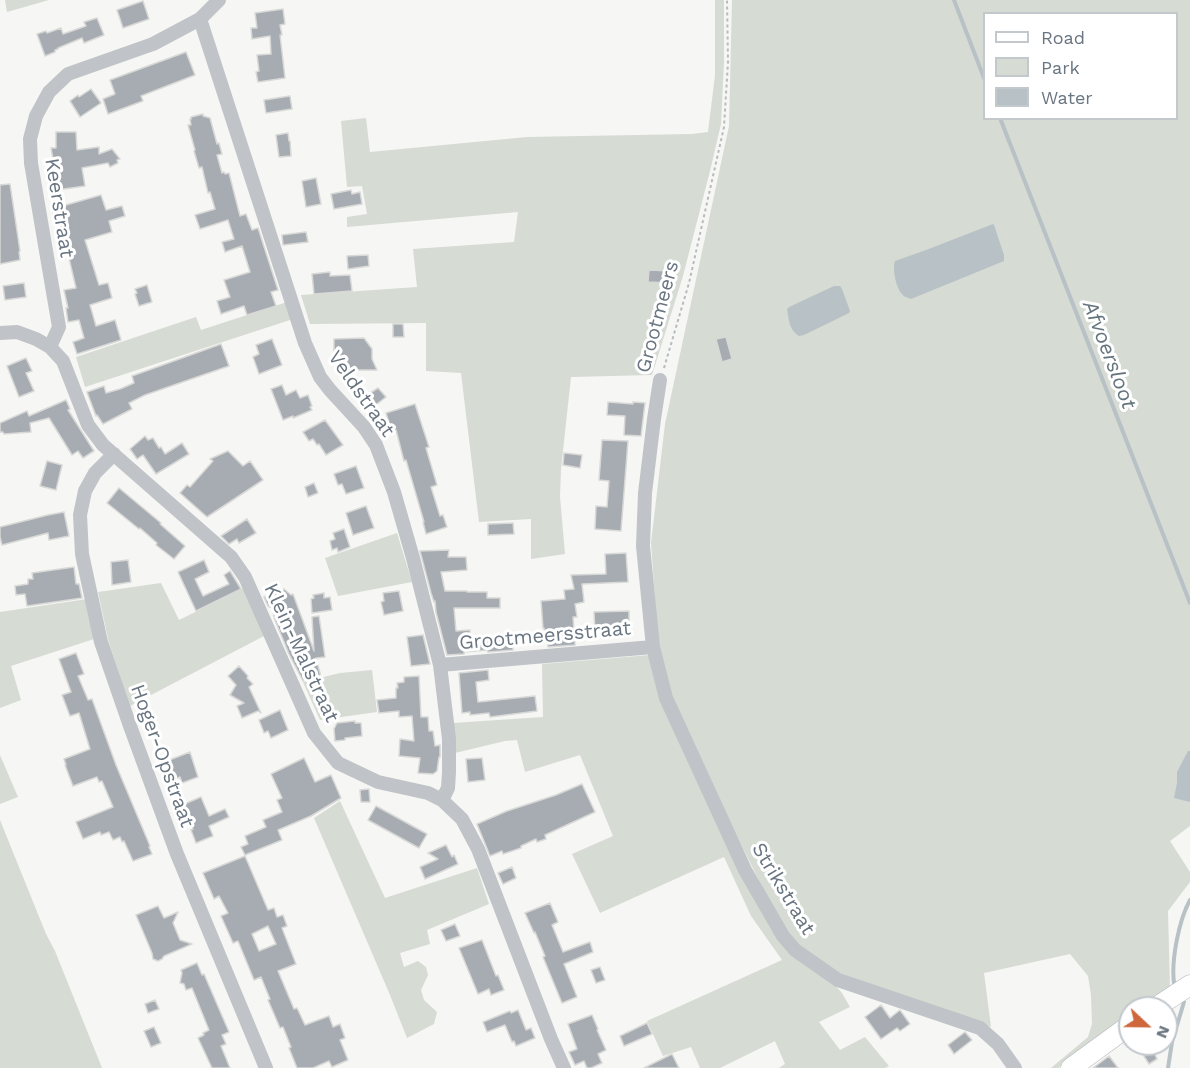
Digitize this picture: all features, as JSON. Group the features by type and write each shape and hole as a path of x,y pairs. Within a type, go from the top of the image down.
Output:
{"main road":[{"path":"1173,996 1190,985"},
{"path":"1071,1068 1118,1034"}],"street":[{"name":"Keerstraat","path":"50,347 59,327 31,163 30,139 36,116 49,92 68,74 153,44 200,19 219,0"},
{"name":"Veldstraat","path":"200,19 305,343 320,377 364,427 376,445 394,492 440,665 449,750 448,788 442,800"},
{"name":"Klein-Malstraat","path":"0,333 17,332 50,347 63,361 88,425 103,445 231,557 245,578 314,733 338,764 378,782 428,792 442,800 462,819 478,849 564,1068"},
{"name":"Grootmeers","path":"653,647 643,546 645,493 660,380"},
{"name":"Hoger-Opstraat","path":"114,454 95,473 85,491 80,515 82,554 101,642 177,854 266,1068"},
{"name":"Grootmeersstraat","path":"440,665 653,647"},
{"name":"Strikstraat","path":"653,647 666,698 745,870 783,936 795,950 838,980 980,1028 998,1044 1015,1068"}],"path":[{"name":"Grootmeers","path":"660,380 689,283 724,127 728,62 727,0"}],"green space":[{"path":"5,0 49,0 7,12"},
{"path":"715,0 724,0 721,124 683,276 652,375 571,377 560,497 565,554 531,559 531,519 479,522 461,373 426,371 426,323 310,324 301,295 417,287 413,249 514,242 518,212 347,227 347,217 367,214 362,186 347,187 341,121 366,118 370,152 527,137 708,132 715,75"},
{"path":"732,0 1190,0 1190,826 1170,841 1190,872 1190,882 1168,911 1170,989 1159,996 1118,996 1118,1024 1058,1068 1051,1068 1088,1037 1092,1024 1088,976 1070,954 984,973 991,1027 848,980 796,945 779,920 709,781 669,694 658,643 651,543 665,424 729,126"},
{"path":"287,302 293,319 85,387 76,357 196,317 201,330"},
{"path":"397,533 412,582 338,596 325,558"},
{"path":"161,583 179,620 244,588 264,636 130,706 109,643 98,592"},
{"path":"87,599 94,639 11,666 21,700 0,708 0,612"},
{"path":"650,655 751,891 842,993 850,1007 819,1022 840,1050 865,1037 889,1066 885,1068 779,1068 785,1064 775,1041 720,1068 700,1068 691,1047 663,1056 647,1021 782,960 751,916 724,857 600,913 572,854 613,836 580,755 525,772 517,740 455,753 453,723 543,717 542,664"},
{"path":"372,670 377,712 320,720 303,682 340,673"},
{"path":"0,755 18,797 0,804"},
{"path":"340,801 385,898 477,868 489,904 427,930 430,944 400,953 404,967 418,961 426,967 428,975 421,990 424,1000 437,1012 434,1024 407,1038 314,818"},
{"path":"0,820 55,951 102,1068 0,1068"}],"water":[{"path":"993,224 1004,261 911,299 900,291 894,273 895,261"},
{"path":"834,286 840,286 842,289 849,313 804,335 796,334 790,324 787,309"},
{"path":"1190,751 1190,802 1174,798 1177,772"}],"building":[{"path":"143,1 149,19 123,28 117,10"},
{"path":"283,9 285,24 280,25 282,35 280,35 285,78 258,82 257,55 271,54 270,36 252,39 251,28 257,28 255,13"},
{"path":"97,18 104,35 84,43 82,38 45,56 37,34 61,28 63,34 86,26 84,22"},
{"path":"186,52 195,75 141,96 143,101 108,114 103,99 115,94 110,80"},
{"path":"91,89 101,103 80,117 70,101"},
{"path":"290,96 292,109 266,113 264,100"},
{"path":"203,114 210,118 222,154 217,155 222,173 229,173 240,216 246,214 252,230 258,228 278,290 271,292 276,306 247,315 244,306 221,314 217,301 230,297 224,280 250,272 242,246 225,252 222,242 234,239 228,220 200,229 195,215 215,209 210,192 208,193 202,167 199,168 188,125 191,125 191,117"},
{"path":"56,132 76,132 77,150 99,147 99,154 112,149 120,159 117,160 118,163 110,167 108,163 82,168 85,186 57,190 51,148 56,148"},
{"path":"288,133 291,156 279,157 276,135"},
{"path":"316,178 321,204 306,207 302,181"},
{"path":"10,184 20,260 0,264 0,185"},
{"path":"351,190 352,194 360,192 362,204 334,209 331,194"},
{"path":"101,195 106,210 122,206 125,216 109,221 112,232 85,240 99,285 108,283 112,298 90,305 96,326 115,320 121,340 77,354 73,342 84,338 79,320 68,322 64,290 76,288 68,254 64,255 52,209"},
{"path":"306,232 308,242 283,245 282,235"},
{"path":"368,255 369,266 348,269 347,256"},
{"path":"649,270 671,271 670,283 648,282"},
{"path":"330,272 330,276 350,275 352,291 314,294 312,274"},
{"path":"24,283 26,297 5,300 3,286"},
{"path":"147,285 152,302 139,306 135,289"},
{"path":"393,324 403,324 404,337 393,337"},
{"path":"726,337 732,359 722,362 716,339"},
{"path":"364,338 372,349 372,359 377,370 343,370 343,365 334,361 334,339"},
{"path":"272,339 282,365 259,374 253,357 259,354 256,345"},
{"path":"221,344 229,366 145,395 129,403 132,409 103,424 96,416 87,392 104,386 106,393 120,389 134,383 132,376"},
{"path":"26,358 32,371 26,373 34,391 19,397 7,366"},
{"path":"282,385 286,395 296,390 300,398 308,395 312,410 283,420 271,389"},
{"path":"378,388 386,397 373,407 364,397"},
{"path":"66,400 70,409 68,410 94,451 83,458 78,451 72,455 49,418 30,423 31,432 4,434 0,432 0,423 27,411 29,416"},
{"path":"608,402 645,403 641,436 624,435 625,416 607,415"},
{"path":"415,404 429,447 426,448 437,485 431,487 440,516 443,515 447,527 426,534 406,460 404,461 396,430 393,431 392,425 390,426 386,413"},
{"path":"325,420 343,445 326,455 319,444 317,445 313,439 309,441 303,432"},
{"path":"145,436 148,440 153,438 165,454 182,443 189,454 156,474 143,455 137,459 130,449"},
{"path":"602,440 628,441 621,531 595,529 596,506 607,507 609,481 599,480"},
{"path":"228,451 243,466 250,461 263,480 207,517 180,493 187,485 190,487 213,461 210,459"},
{"path":"564,453 582,455 580,468 563,465"},
{"path":"47,461 62,465 56,490 40,486"},
{"path":"356,466 364,488 346,494 342,484 338,485 334,474"},
{"path":"314,483 318,493 308,497 305,487"},
{"path":"119,488 185,546 174,559 140,528 107,503"},
{"path":"366,506 374,528 353,535 346,513"},
{"path":"64,512 69,536 49,540 48,533 2,545 0,527"},
{"path":"247,519 256,533 239,543 237,539 229,544 221,536"},
{"path":"513,523 514,534 488,535 488,524"},
{"path":"344,529 350,547 338,552 337,548 332,550 330,541 335,539 333,533"},
{"path":"449,550 448,557 466,557 467,570 441,572 445,591 487,592 487,598 500,598 500,608 454,608 456,631 470,630 470,642 512,638 513,650 488,652 487,650 447,655 435,601 420,551"},
{"path":"626,553 628,582 582,584 584,602 575,604 577,617 573,617 575,645 548,647 547,633 543,628 541,601 565,599 564,590 574,589 571,575 606,574 605,554"},
{"path":"128,560 131,582 112,585 111,562"},
{"path":"204,560 209,572 195,579 203,596 229,584 224,575 230,571 241,589 196,611 178,572"},
{"path":"74,567 76,584 79,584 82,598 27,606 25,594 16,595 15,586 28,584 28,579 33,579 32,573"},
{"path":"284,589 291,595 293,594 314,651 312,617 319,616 325,657 316,658 321,677 303,681 289,654 272,608 268,606 264,597"},
{"path":"399,591 403,611 384,615 381,602 384,601 383,593"},
{"path":"324,593 324,598 330,597 332,610 312,613 313,595"},
{"path":"629,611 629,632 595,631 594,612"},
{"path":"423,635 430,664 411,666 407,637"},
{"path":"76,653 84,674 78,676 88,700 92,699 116,765 150,846 152,854 133,861 120,837 113,840 109,832 101,835 100,832 83,839 76,822 113,807 102,781 99,782 97,777 73,786 65,765 64,759 90,749 79,713 70,716 62,695 71,692 59,659"},
{"path":"239,666 253,684 249,687 261,713 258,711 242,718 237,706 244,703 230,695 236,685 228,676"},
{"path":"488,670 489,680 476,682 478,702 535,696 537,711 490,717 489,713 470,715 470,712 462,713 459,673"},
{"path":"419,676 421,717 428,717 429,731 433,731 435,746 440,745 437,771 433,774 418,773 420,758 399,756 400,739 414,741 412,716 399,717 399,711 379,713 377,700 396,698 397,683 404,682 404,677"},
{"path":"280,710 288,730 271,738 268,731 264,733 259,720"},
{"path":"355,721 355,723 361,723 362,736 335,741 334,729 337,723"},
{"path":"190,752 198,777 182,783 180,777 175,779 167,761"},
{"path":"304,758 315,782 331,775 341,798 311,816 278,830 282,840 245,855 241,847 248,844 245,836 266,827 263,820 282,812 277,800 282,798 271,774"},
{"path":"482,758 485,780 468,782 466,759"},
{"path":"582,784 595,812 545,835 546,839 537,842 536,839 521,848 503,854 502,851 490,856 477,824"},
{"path":"369,789 370,802 361,802 360,790"},
{"path":"201,797 209,816 225,809 229,817 209,826 213,836 196,843 191,830 193,829 182,805"},
{"path":"376,806 427,834 419,848 368,820"},
{"path":"446,845 458,864 425,879 420,867 438,859 428,853"},
{"path":"245,856 268,910 274,908 277,917 283,915 287,926 282,928 296,964 278,971 294,1009 297,1008 305,1025 329,1016 333,1027 340,1024 345,1038 340,1040 348,1060 332,1067 329,1061 313,1068 297,1068 289,1048 291,1047 268,1000 270,999 261,977 254,980 238,941 233,943 221,916 228,913 219,896 214,899 203,873","holes":["268,926 276,944 259,951 252,934"]},
{"path":"512,867 516,878 503,884 498,873"},
{"path":"550,903 558,922 552,925 563,952 590,942 593,952 564,964 577,997 562,1003 543,957 545,956 525,913"},
{"path":"158,906 164,918 178,912 173,923 180,940 192,944 158,961 153,959 136,915"},
{"path":"455,924 460,936 446,941 441,930"},
{"path":"482,940 504,990 491,995 489,989 478,994 459,948"},
{"path":"197,963 229,1032 222,1035 226,1044 221,1046 230,1068 212,1068 198,1038 209,1030 192,988 186,990 184,984 180,983 181,970"},
{"path":"600,967 605,980 596,983 591,970"},
{"path":"155,1000 159,1009 148,1013 145,1004"},
{"path":"881,1005 890,1018 900,1010 910,1024 900,1031 897,1028 881,1039 865,1017"},
{"path":"518,1010 526,1030 531,1028 535,1038 516,1046 505,1025 487,1032 483,1022"},
{"path":"592,1015 606,1050 598,1054 602,1063 587,1068 584,1061 575,1065 569,1052 577,1049 568,1024"},
{"path":"647,1023 652,1034 624,1046 620,1036"},
{"path":"154,1027 161,1043 151,1047 144,1031"},
{"path":"965,1032 972,1040 954,1054 948,1045"},
{"path":"672,1054 679,1068 644,1068"},
{"path":"1109,1056 1118,1068 1093,1068"},
{"path":"1144,1056 1156,1056 1157,1059 1149,1064"}],"waterway":[{"name":"Afvoersloot","path":"954,0 983,75"},
{"name":"Afvoersloot","path":"1001,120 1190,603"},
{"name":"Afvoersloot","path":"1174,983 1177,940 1182,918 1190,900"},
{"name":"Afvoersloot","path":"1168,1068 1172,1042 1184,1002"}]}
